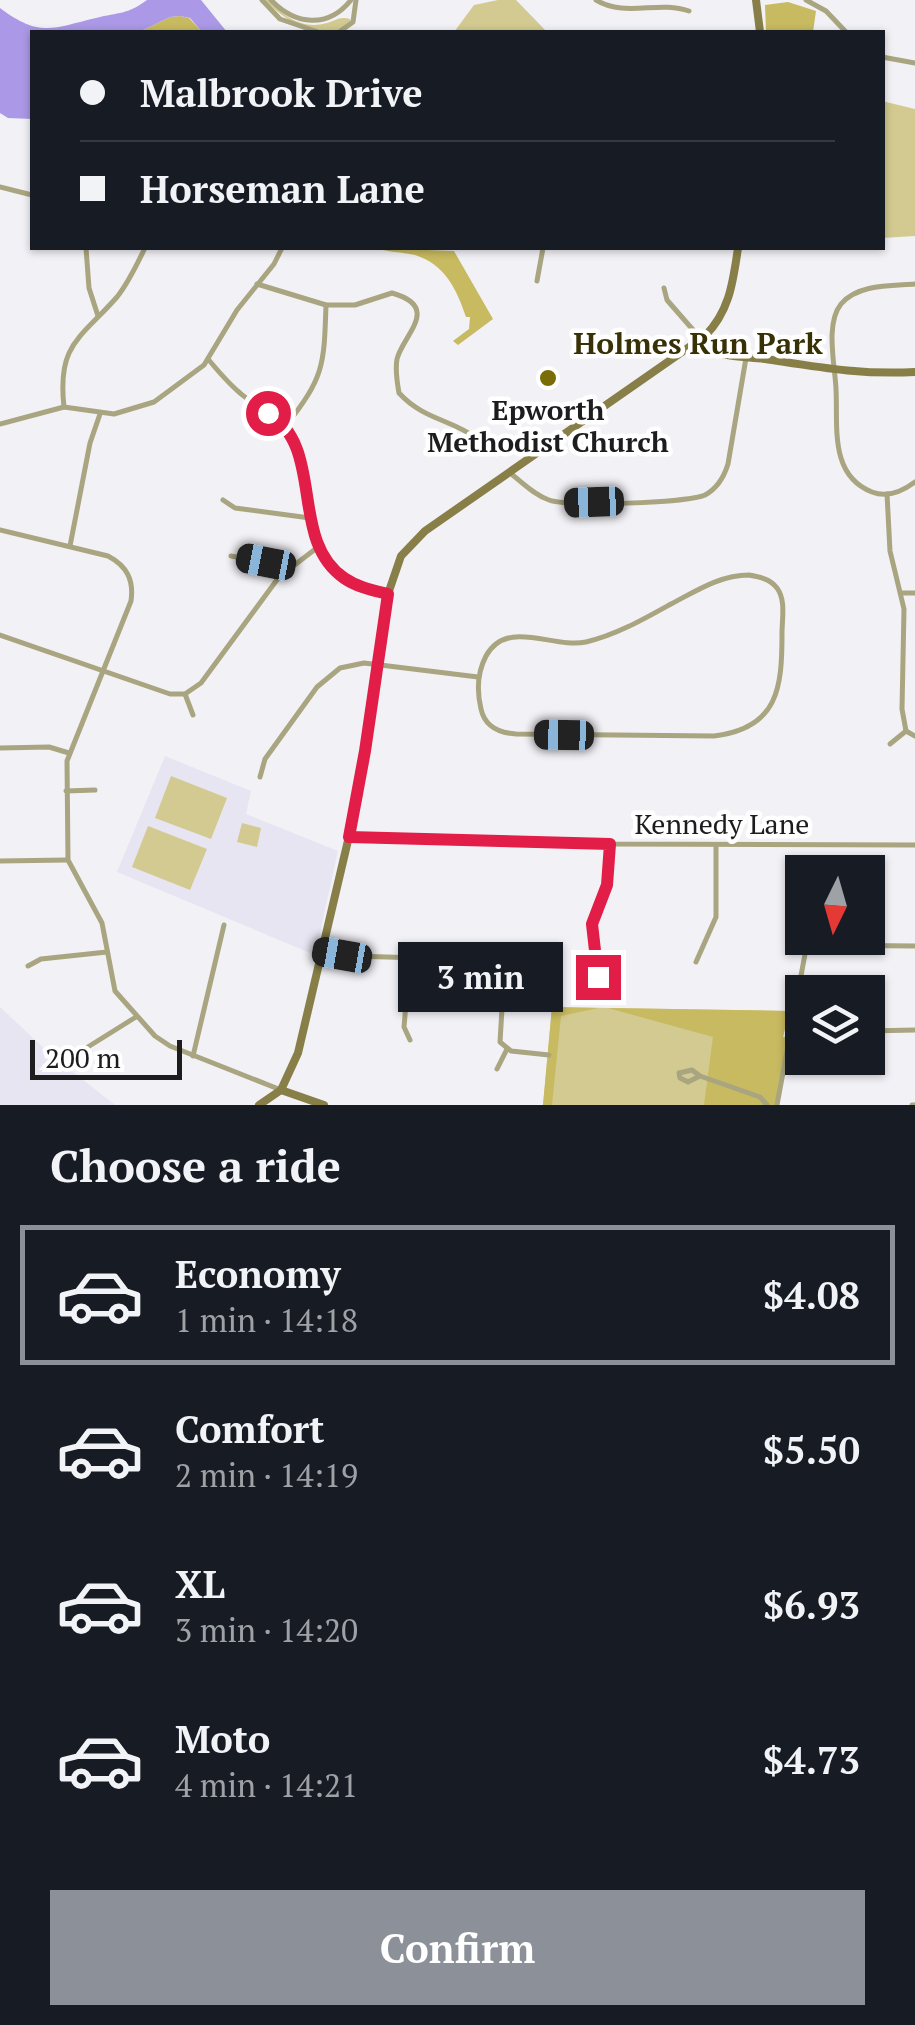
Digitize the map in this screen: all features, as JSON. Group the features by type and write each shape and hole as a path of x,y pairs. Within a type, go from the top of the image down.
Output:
{"main road":[{"path":"756,0 760,30"},
{"path":"260,1105 280,1090 294,1068 349,837 388,594 397,564 410,544 699,341 726,307 738,250"},
{"path":"699,341 710,351 835,372 915,372"},
{"path":"280,1090 324,1105"}],"street":[{"path":"262,0 280,19 312,30"},
{"path":"272,0 291,16 306,21 328,19 354,0"},
{"path":"342,30 353,22 354,0"},
{"path":"596,0 622,10 670,6 689,11"},
{"path":"806,0 826,11 844,30"},
{"path":"885,58 915,64"},
{"path":"2,190 30,195"},
{"path":"86,250 88,278 98,316"},
{"path":"64,407 64,362 77,338 128,282 144,250"},
{"path":"0,424 64,407 100,414 148,405 184,382 208,359 236,310 281,250"},
{"path":"537,281 543,250"},
{"path":"257,284 326,305 355,306 392,293 407,299 413,306 417,326 398,355 398,393 427,417 465,429 478,439"},
{"path":"915,284 860,291 843,302 835,316 842,463 860,486 877,494 887,494 915,482"},
{"path":"664,288 667,300 699,341"},
{"path":"285,426 315,386 322,369 326,305"},
{"path":"510,472 545,499 558,502 682,501 706,494 722,480 728,464 746,358"},
{"path":"208,359 240,394 285,426 300,460 318,546 328,563 346,579 388,594"},
{"path":"70,546 92,434 100,414"},
{"path":"887,494 890,551 902,593 902,709 906,731"},
{"path":"223,500 235,508 310,518"},
{"path":"0,530 113,558 130,580 130,601 69,753 66,791 68,860 102,924 115,991 163,1042 280,1090"},
{"path":"0,635 170,694 185,694 201,684 285,571 318,546"},
{"path":"231,556 276,565 285,571"},
{"path":"750,575 766,579 781,596 782,659 777,695 761,716 730,734 502,732 490,726 483,716 478,678 489,652 506,638 586,642 630,626 728,577 750,575"},
{"path":"902,593 915,593"},
{"path":"260,777 265,759 322,681 350,665 478,678"},
{"path":"185,694 193,715"},
{"path":"906,731 915,736"},
{"path":"890,744 906,731"},
{"path":"0,748 49,748 69,753"},
{"path":"66,791 95,790"},
{"name":"Kennedy Lane","path":"349,837 610,844 915,845"},
{"path":"599,996 592,924 607,885 610,844"},
{"path":"696,962 716,917 716,844"},
{"path":"0,862 68,860"},
{"path":"193,1056 224,925"},
{"path":"885,945 915,946"},
{"path":"500,965 516,950"},
{"path":"321,951 351,956 487,959 500,965 504,975 499,1038 507,1050 548,1055"},
{"path":"28,966 41,959 108,952"},
{"path":"410,957 404,1027 410,1040"},
{"path":"66,1060 137,1016"},
{"path":"885,1031 915,1030"},
{"path":"497,1069 507,1050"},
{"path":"777,1105 785,1060"},
{"path":"700,1076 760,1097 768,1105"}],"shaded area":[{"path":"147,0 201,0 225,30 200,30 190,18 180,16 143,30 30,30 30,119 8,118 0,113 0,8 26,24 47,28 134,8"},
{"path":"265,0 302,23 318,25 343,18 351,23 340,29 313,30 283,16"},
{"path":"516,0 545,30 455,30 474,5"},
{"path":"788,2 816,11 813,30 766,30 765,5"},
{"path":"170,17 189,18 200,30 143,30"},
{"path":"885,102 915,109 915,236 885,238"},
{"path":"386,250 454,251 493,319 458,345 453,341 469,329 470,317 466,317 442,271 415,255"},
{"path":"165,756 251,791 246,814 338,851 315,955 117,872"},
{"path":"171,776 227,798 211,839 155,818"},
{"path":"242,823 261,828 257,847 237,842"},
{"path":"148,826 207,849 190,890 132,867"},
{"path":"462,966 493,968 498,974 496,998 459,994"},
{"path":"0,1007 50,1054 115,1105 0,1105"},
{"path":"552,1007 785,1011 785,1064 776,1105 543,1105"},
{"path":"552,1007 598,1008 561,1016 552,1105 543,1105"},
{"path":"608,1008 785,1011 785,1064 776,1105 704,1105 713,1037"}],"place":[{"name":"Epworth Methodist Church","path":"548,378"}],"district":[{"name":"Holmes Run Park","path":"698,344"}],"route":[{"path":"268,413 285,426 296,446 314,535 328,563 354,584 388,594 349,837 610,844 607,885 592,924 598,977"}]}
